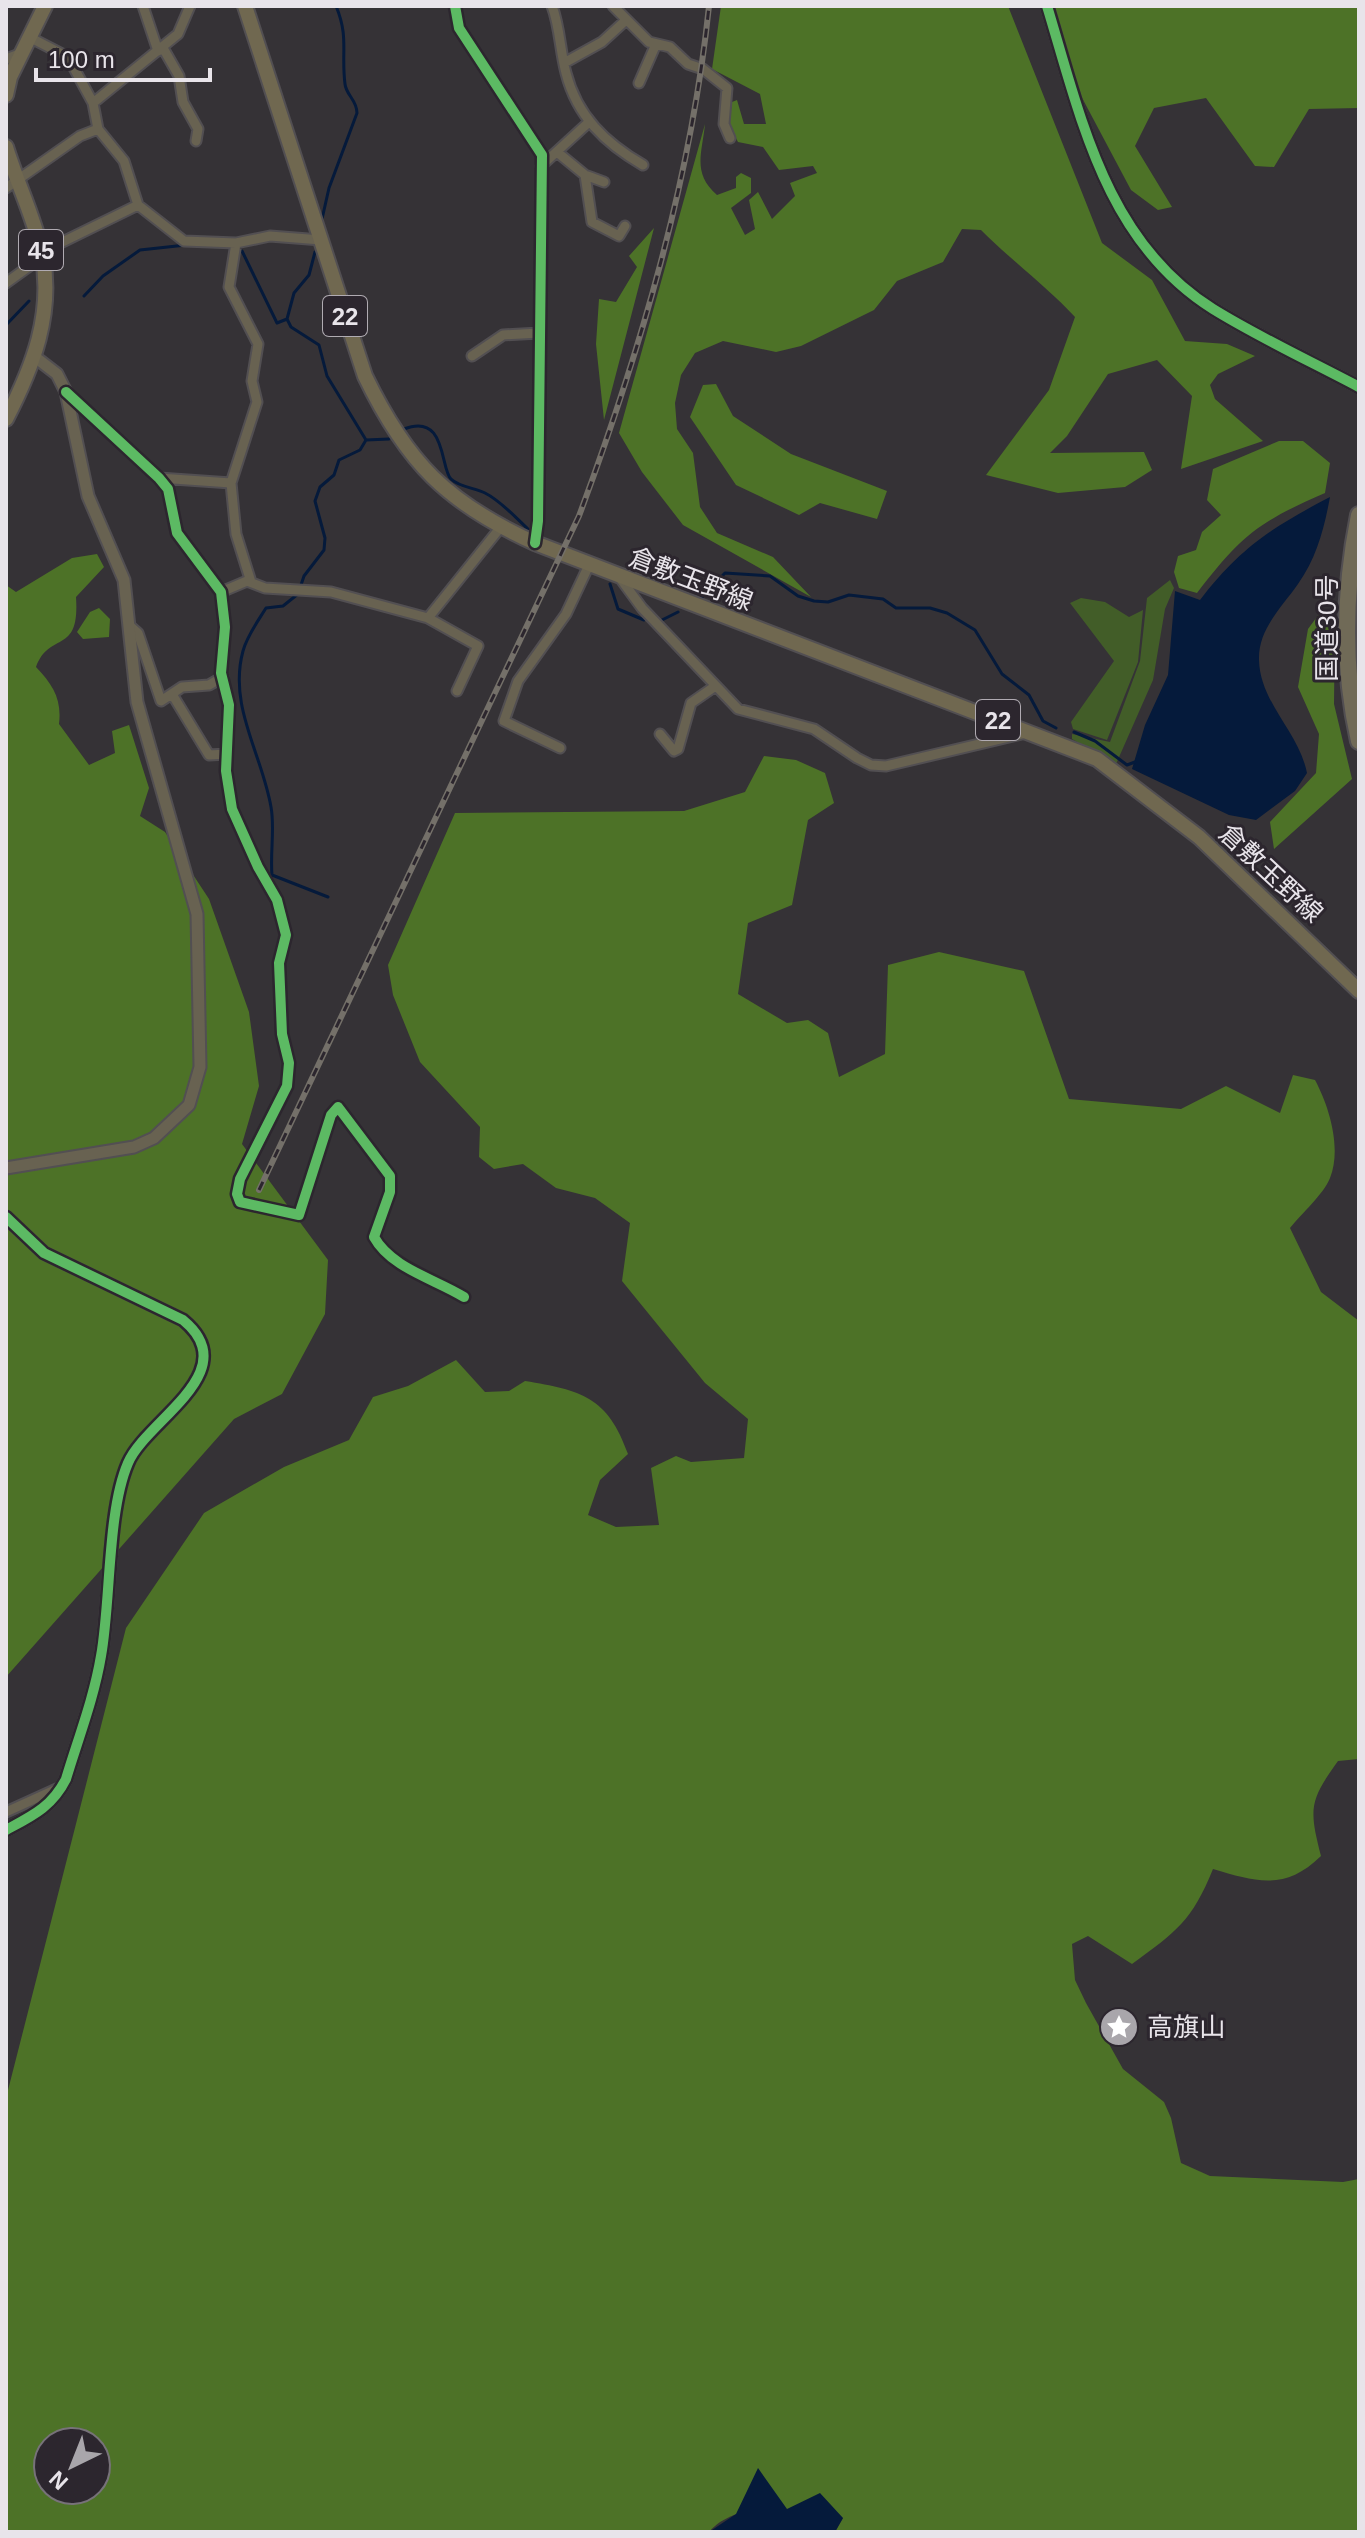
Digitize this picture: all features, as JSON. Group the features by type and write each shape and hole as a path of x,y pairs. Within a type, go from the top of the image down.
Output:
{"highway":[{"name":"国道30号","path":"1359,515 1351,556 1347,634 1349,679 1359,741"}],"main road":[{"path":"6,95 45,6"},
{"name":"倉敷玉野線","path":"245,6 365,376 391,427 421,467 446,491 500,528 620,578 1088,754 1123,777 1250,883 1359,991"},
{"name":"45","path":"6,147 11,184 42,254 44,306 35,357 6,419"}],"street":[{"path":"143,6 160,50 179,76 183,102 198,129 196,141"},
{"path":"93,103 178,34 190,6"},
{"path":"455,6 459,28 536,141 542,155 538,521 535,543"},
{"path":"552,6 564,63 588,123 606,140 643,165"},
{"path":"613,6 649,42 670,47 688,64 703,69 727,88 724,124 730,138"},
{"path":"1047,6 1092,155 1135,235 1169,273 1212,308 1359,387"},
{"path":"564,63 602,42 625,21"},
{"path":"29,37 68,57 93,103 98,129 124,161 138,205 184,241 236,243 270,236 321,240"},
{"path":"639,83 656,44"},
{"path":"6,59 22,53"},
{"path":"541,166 588,123"},
{"path":"11,184 80,136 98,129"},
{"path":"557,152 585,175 604,182"},
{"path":"585,175 592,222 619,236 625,226"},
{"path":"6,283 42,254 138,205"},
{"path":"236,243 229,287 258,344 252,381 257,402 231,483 236,534 251,582"},
{"path":"472,356 503,335 539,333"},
{"path":"6,1168 134,1147 154,1138 181,1116 196,1089 200,1067 197,914 137,702 119,561 88,496 66,392 57,374 35,357"},
{"path":"66,392 168,489 177,533 221,592 232,809 258,867 277,900 286,935 279,963 279,996 289,1063 287,1086 240,1179 237,1194 240,1202 299,1215 331,1115 338,1107 390,1176 390,1192 374,1237 379,1245 409,1269 435,1279 464,1297"},
{"path":"159,478 231,483"},
{"path":"428,618 500,528"},
{"path":"560,748 504,721 518,681 566,614 589,565"},
{"path":"620,578 714,687 738,709 814,729 871,765 886,766 1029,732"},
{"path":"221,592 251,582 265,588 331,592 428,618 478,646 457,691"},
{"path":"129,625 138,633 161,701 182,687 209,685 223,677"},
{"path":"660,734 674,751 678,749 691,703 714,687"},
{"path":"172,694 209,755 227,754"},
{"path":"6,1217 44,1253 183,1320 196,1334 202,1356 195,1385 141,1440 126,1467 118,1500 101,1659 63,1786 43,1811 6,1830"},
{"path":"6,1812 63,1786"}],"green space":[{"path":"721,6 1008,6 1102,243 1152,280 1185,341 1227,344 1255,356 1218,374 1210,385 1215,399 1263,441 1181,469 1192,396 1157,360 1108,374 1067,436 1050,453 1144,452 1152,470 1125,487 1058,493 986,475 1049,390 1075,317 981,230 962,229 943,262 897,281 874,310 801,346 776,352 723,341 695,353 681,375 675,403 677,429 693,453 700,507 717,533 773,557 811,597 683,525 642,472 619,433 705,124 700,162 709,187 717,195 736,188 736,177 741,173 751,178 751,193 731,208 745,235 755,229 749,200 758,192 772,219 795,196 790,183 817,173 813,166 779,170 763,147 738,142 729,125 732,102 737,100 744,124 766,124 760,94 712,69"},
{"path":"1053,6 1359,6 1359,108 1309,109 1274,167 1255,166 1206,98 1154,108 1135,146 1172,207 1158,210 1131,190 1080,94"},
{"path":"654,228 604,420 596,344 599,299 616,302 637,267 629,256"},
{"path":"716,384 733,416 791,454 887,491 877,519 820,503 799,515 736,485 690,417 703,385"},
{"path":"1279,441 1303,441 1330,463 1325,493 1252,532 1226,557 1197,593 1179,588 1174,572 1178,556 1196,550 1202,532 1221,515 1207,500 1213,469"},
{"path":"97,554 104,567 76,597 73,628 69,635 42,656 36,667 55,693 59,724 89,765 115,753 112,731 129,725 149,788 140,816 165,832 209,899 249,1012 259,1086 242,1144 328,1260 325,1314 282,1394 234,1419 6,1677 6,585 16,592 72,558"},
{"path":"1170,580 1174,588 1165,609 1153,680 1116,764 1072,739 1072,734 1110,742 1140,661 1147,598"},
{"path":"1081,598 1105,602 1129,617 1143,610 1138,662 1107,740 1073,729 1071,722 1114,661 1070,603"},
{"path":"99,608 110,619 109,637 83,639 77,632 90,612"},
{"path":"1322,610 1335,613 1334,704 1352,779 1274,849 1270,822 1316,773 1319,734 1298,687 1308,629"},
{"path":"764,756 796,760 825,773 834,803 808,820 792,905 748,923 738,994 787,1023 808,1020 828,1033 839,1077 885,1054 888,965 939,952 1024,971 1069,1099 1181,1109 1226,1086 1280,1113 1293,1075 1315,1080 1325,1102 1335,1154 1330,1178 1290,1228 1321,1292 1359,1321 1359,1759 1338,1761 1321,1786 1313,1816 1321,1856 1308,1867 1295,1875 1270,1880 1257,1880 1213,1869 1198,1901 1181,1924 1132,1964 1088,1936 1072,1944 1075,1980 1086,2003 1123,2069 1164,2102 1171,2118 1181,2163 1210,2176 1343,2182 1359,2179 1359,2532 835,2532 843,2518 772,2509 737,2514 709,2532 6,2532 6,2098 126,1628 204,1513 284,1467 349,1440 373,1397 408,1386 456,1360 485,1392 509,1391 525,1381 577,1393 601,1408 620,1435 628,1454 600,1480 588,1515 616,1527 659,1525 651,1468 676,1456 691,1462 744,1458 748,1419 705,1383 622,1281 630,1223 595,1198 556,1188 523,1164 494,1169 479,1157 480,1127 420,1062 393,995 388,965 455,813 684,811 745,792"}],"water":[{"path":"1330,497 1310,564 1272,619 1260,649 1261,676 1266,690 1303,758 1307,773 1295,791 1256,820 1229,815 1132,769 1145,725 1168,675 1175,591 1200,600 1229,566 1258,541"},
{"path":"758,2468 787,2509 820,2493 843,2518 835,2532 709,2532 736,2514"}],"waterway":[{"path":"322,219 329,188 357,113 345,84 344,36 336,6"},
{"path":"84,296 103,276 140,250 186,245"},
{"path":"242,251 277,323 287,319"},
{"path":"315,252 309,275 294,293 287,319 291,327 319,345 327,376 366,440 360,450 339,460 334,475 320,487 315,501 325,538 324,550 304,576 298,594 283,606 266,608 253,629 243,651 240,691 271,807 272,875 328,897"},
{"path":"6,325 29,301"},
{"path":"404,429 418,426 428,428 440,444 451,479 491,496 528,529"},
{"path":"366,440 389,439"},
{"path":"702,597 725,573 770,576 798,596 814,601 828,602 849,595 883,599 896,608 930,608 947,613 975,630 1002,674 1029,695 1043,721 1056,728"},
{"path":"610,584 618,609 644,620"},
{"path":"662,620 678,612"},
{"path":"1074,732 1095,741 1127,765 1135,762"}],"railway":[{"path":"259,1190 579,516 623,392 660,265 690,136 709,6"}],"cycle path":[{"path":"455,6 459,28 542,155 538,521 535,543"},
{"path":"1047,6 1086,133 1122,213 1147,249 1177,281 1213,309 1359,387"},
{"path":"66,392 168,489 177,533 221,592 225,627 221,673 229,705 226,771 232,809 258,867 277,900 286,935 279,963 282,1034 289,1063 287,1086 240,1179 237,1194 240,1202 299,1215 331,1115 338,1107 390,1176 390,1192 374,1237 402,1265 464,1297"},
{"path":"6,1217 44,1253 183,1320 199,1339 204,1358 198,1377 186,1395 138,1447 121,1483 113,1531 101,1656 66,1779 48,1804 6,1830"}],"place":[{"name":"高旗山","path":"1119,2027"}]}
